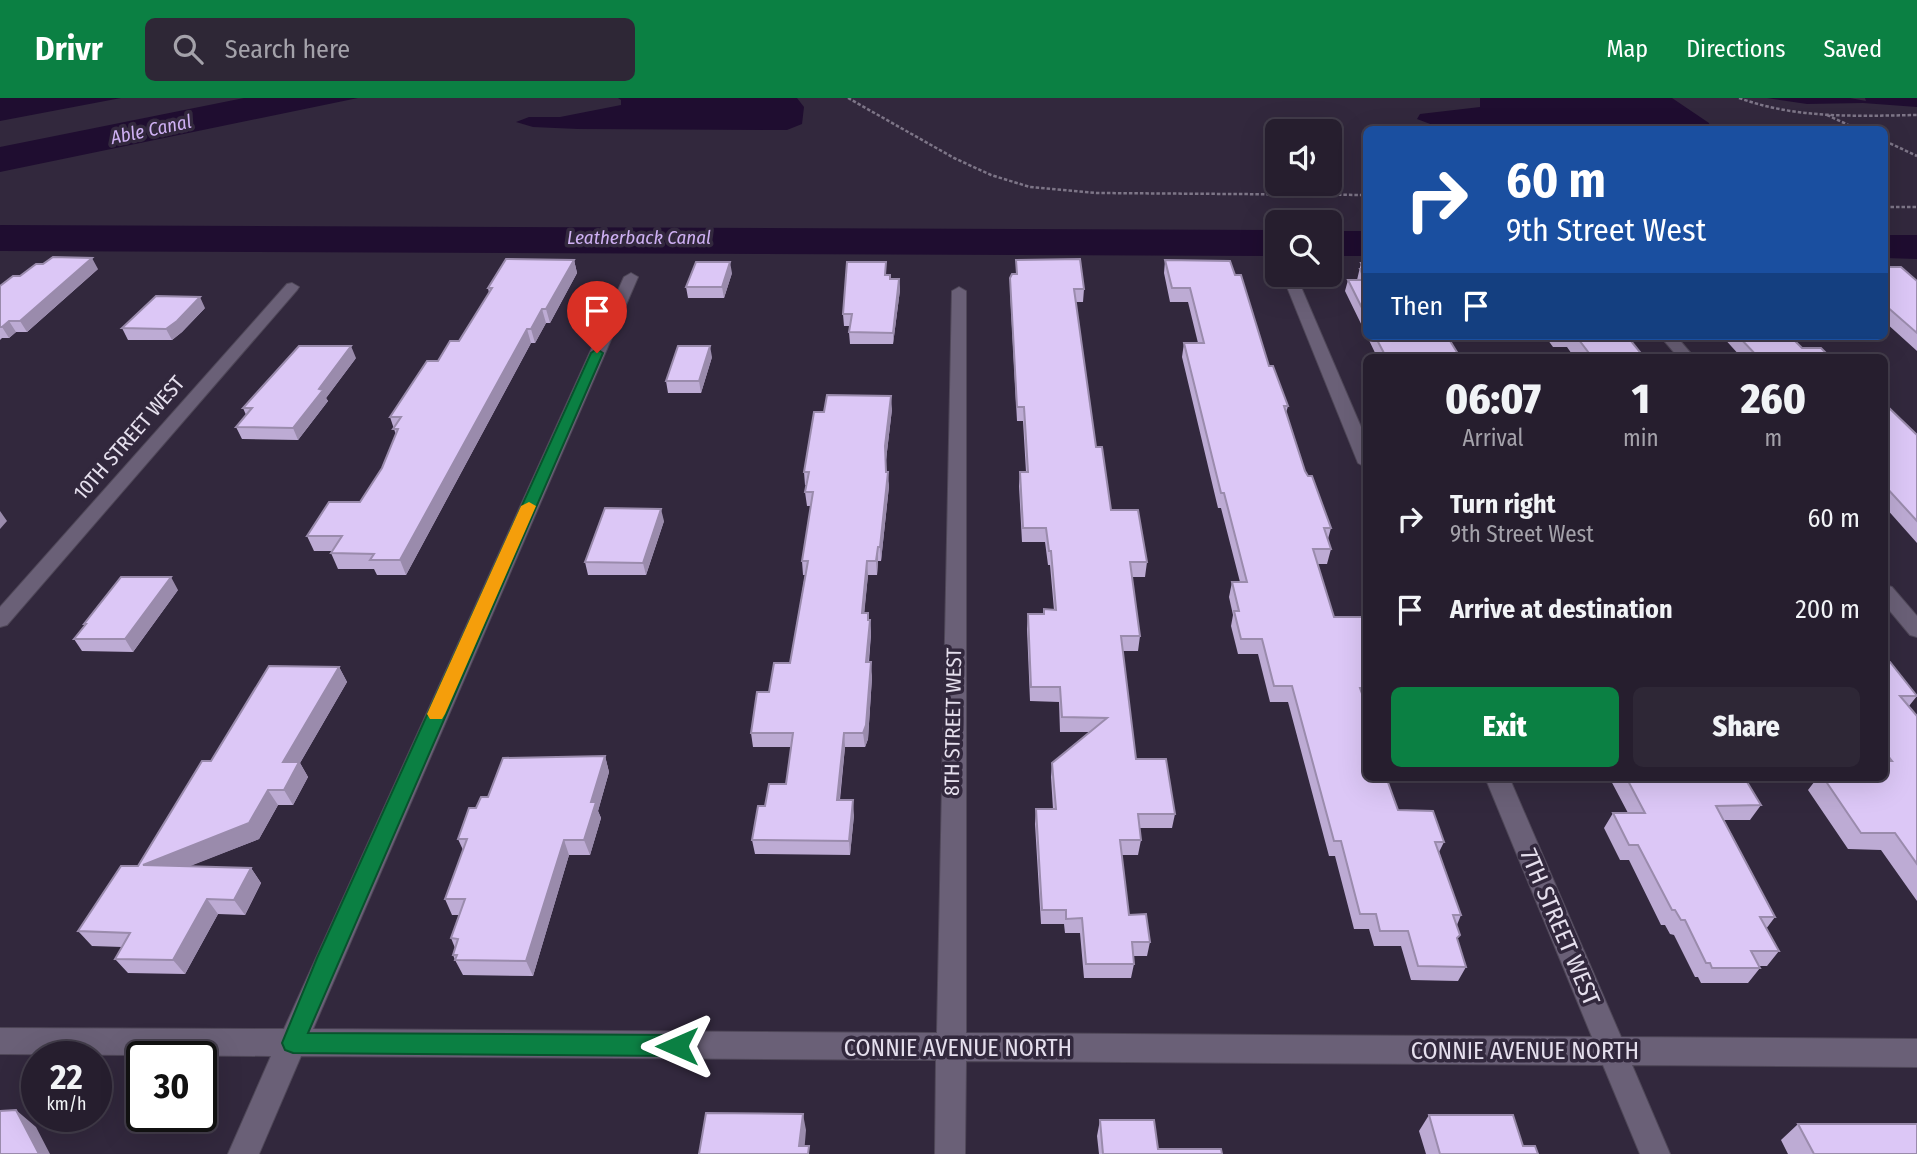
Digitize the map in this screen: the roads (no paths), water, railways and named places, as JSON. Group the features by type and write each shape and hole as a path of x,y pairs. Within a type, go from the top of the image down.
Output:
{"street":[{"path":"243,1154 631,277"},
{"name":"10TH STREET WEST","path":"0,620 292,287"},
{"path":"1294,287 1363,453"},
{"name":"8TH STREET WEST","path":"950,1154 959,291"},
{"path":"1671,340 1683,354"},
{"path":"1888,596 1917,630"},
{"name":"7TH STREET WEST","path":"1499,781 1655,1154"},
{"name":"CONNIE AVENUE NORTH","path":"0,1041 1917,1053"}],"water":[{"path":"0,98 121,98 0,121"},
{"name":"Able Canal","path":"244,98 358,98 0,172 0,147"},
{"path":"618,98 797,98 804,107 802,124 787,130 578,129 533,127 516,122 529,117 560,117 621,105"},
{"path":"1480,98 1672,98 1709,123 1710,126 1435,126 1417,119 1420,114 1480,107"},
{"path":"1767,98 1850,98 1866,101 1865,98 1917,98 1917,107 1863,103 1807,104"},
{"name":"Leatherback Canal","path":"0,225 1265,230 1265,256 0,251"},
{"path":"1342,231 1363,231 1363,256 1342,256"},
{"path":"1888,235 1917,235 1917,259 1888,258"}]}
